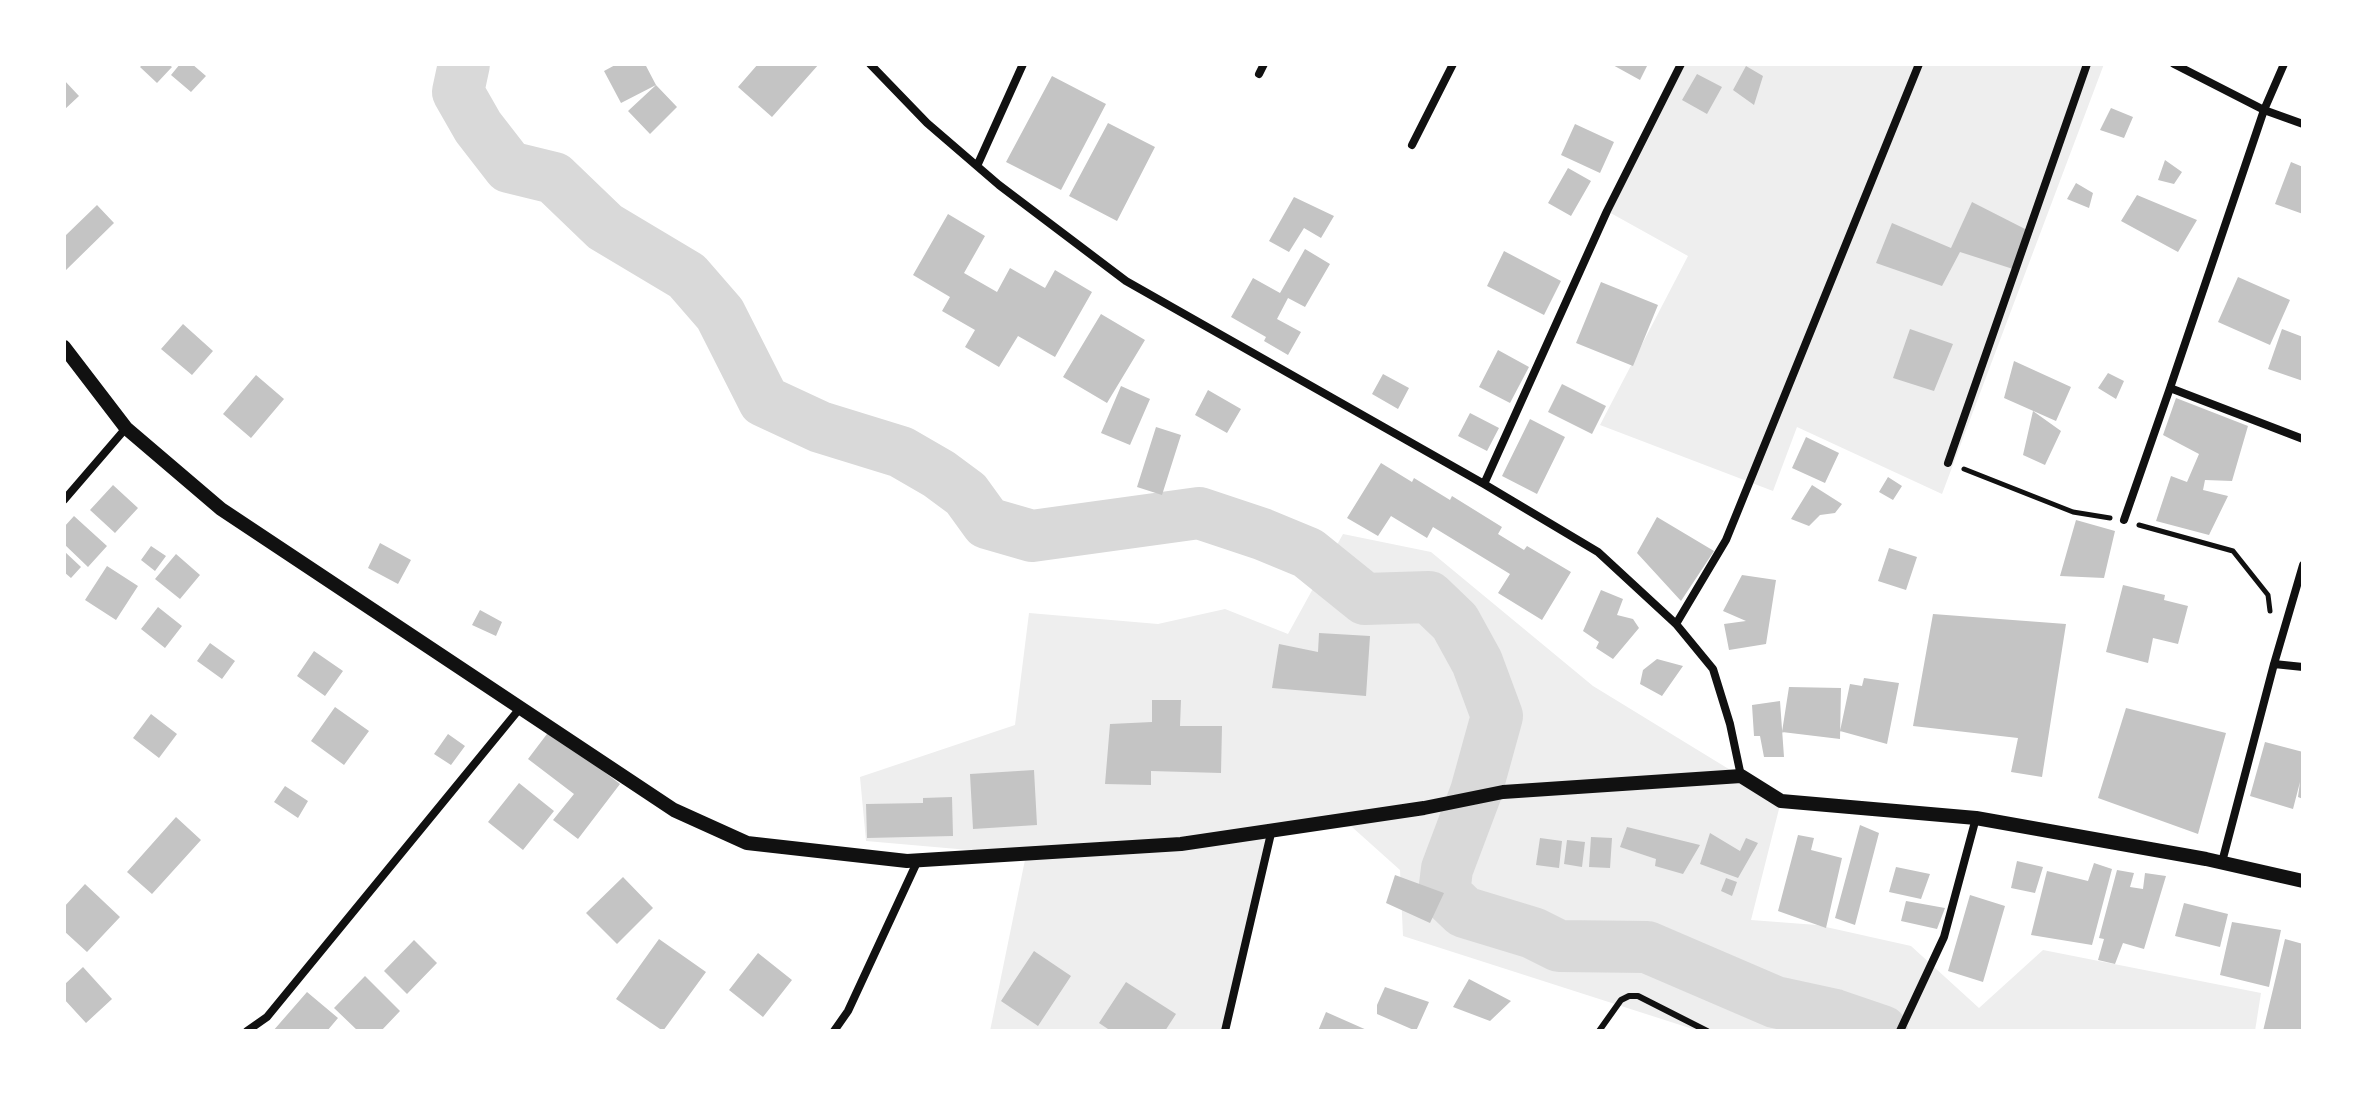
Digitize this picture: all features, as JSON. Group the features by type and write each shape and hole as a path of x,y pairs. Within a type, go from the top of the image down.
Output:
{"street":[{"path":"870,64 927,123 977,166 1126,281 1598,552 1676,624 1713,669 1730,724 1741,776"},
{"path":"977,166 1023,64"},
{"path":"1259,74 1264,64"},
{"path":"1412,145 1453,64"},
{"path":"1484,484 1607,211 1681,64"},
{"path":"1676,624 1726,540 1919,64"},
{"path":"1948,463 2087,64"},
{"path":"2174,64 2264,110 2303,124"},
{"path":"2124,520 2264,110 2284,64"},
{"path":"64,347 126,428 221,509 674,810 747,843 918,860 1181,844 1424,808 1503,792 1741,776 1781,801 1976,818 2222,862 2303,881"},
{"path":"2170,388 2303,439"},
{"path":"64,500 126,428"},
{"path":"2222,862 2303,565"},
{"path":"2274,664 2303,667"},
{"path":"247,1031 267,1017 521,707"},
{"path":"1900,1031 1944,937 1976,818"},
{"path":"1225,1031 1272,829"},
{"path":"834,1031 848,1011 918,860"}],"lane":[{"path":"1599,1031 1621,1000 1629,996 1638,996 1707,1031"}],"path":[{"path":"1948,463 2073,512 2124,520 2233,551 2268,595 2270,623"}],"shaded area":[{"path":"1681,64 2104,64 1942,494 1797,427 1773,491 1600,425 1688,256 1607,211"},
{"path":"1343,534 1431,552 1593,686 1781,801 1751,920 1817,925 1911,946 1979,1008 2043,950 2261,993 2255,1031 1699,1031 1403,936 1400,870 1352,827 1272,829 1225,1031 990,1031 1026,855 866,841 860,777 1015,725 1029,613 1158,624 1225,609 1288,634"}],"building":[{"path":"143,64 168,64 172,67 157,83 140,67"},
{"path":"180,64 192,64 206,76 191,92 171,75"},
{"path":"617,64 645,64 656,85 621,103 604,71"},
{"path":"758,64 819,64 772,117 738,87"},
{"path":"1611,64 1648,64 1640,80"},
{"path":"1746,66 1763,76 1754,105 1733,90"},
{"path":"1697,74 1722,87 1707,114 1682,100"},
{"path":"1052,76 1106,104 1061,190 1006,162"},
{"path":"64,80 79,96 64,110"},
{"path":"656,85 677,107 650,134 628,111"},
{"path":"2111,108 2133,117 2124,138 2100,130"},
{"path":"1108,123 1155,147 1117,221 1069,196"},
{"path":"1575,124 1614,142 1600,173 1561,155"},
{"path":"2165,160 2182,172 2174,184 2158,180"},
{"path":"2291,162 2303,167 2303,214 2275,204"},
{"path":"1568,168 1591,181 1571,216 1548,203"},
{"path":"2076,183 2093,193 2089,208 2067,199"},
{"path":"2137,195 2197,220 2178,252 2121,221"},
{"path":"1294,197 1334,216 1321,238 1304,228 1289,252 1269,241"},
{"path":"1972,202 2029,231 2013,269 1960,252 1942,286 1876,263 1892,223 1951,248"},
{"path":"97,205 114,223 64,272 64,237"},
{"path":"948,214 985,236 964,273 997,292 1010,268 1045,288 1055,270 1092,292 1055,357 1018,336 999,367 965,347 975,330 942,311 950,297 913,275"},
{"path":"1305,249 1330,264 1305,307 1288,298 1277,319 1301,332 1288,355 1264,341 1266,337 1231,317 1253,278 1280,293"},
{"path":"1504,251 1561,281 1544,315 1487,286"},
{"path":"2238,277 2290,300 2270,345 2218,322"},
{"path":"1601,282 1658,305 1633,366 1576,343"},
{"path":"1101,314 1145,340 1107,403 1063,377"},
{"path":"183,324 213,351 192,375 161,349"},
{"path":"1910,329 1953,344 1934,391 1893,378"},
{"path":"2282,329 2303,337 2303,381 2268,369"},
{"path":"1498,350 1529,367 1510,403 1479,387"},
{"path":"2014,361 2071,387 2056,421 2004,398"},
{"path":"2108,373 2124,381 2116,399 2098,388"},
{"path":"1383,374 1409,388 1398,409 1372,394"},
{"path":"256,375 284,399 251,438 223,414"},
{"path":"1562,384 1606,406 1592,434 1548,412"},
{"path":"1121,386 1150,399 1130,445 1101,433"},
{"path":"1208,390 1241,409 1227,433 1195,415"},
{"path":"2176,398 2248,426 2232,481 2205,480 2203,490 2228,496 2209,535 2156,521 2171,476 2187,482 2199,454 2163,435"},
{"path":"2033,411 2061,431 2045,465 2023,455"},
{"path":"1470,413 1499,428 1487,451 1458,436"},
{"path":"1530,419 1565,437 1537,494 1502,476"},
{"path":"1156,427 1181,435 1162,495 1137,487"},
{"path":"1806,437 1839,453 1825,483 1792,468"},
{"path":"1381,463 1450,500 1452,496 1502,527 1498,534 1524,550 1527,546 1571,572 1542,620 1498,593 1510,574 1433,527 1427,538 1391,516 1378,536 1347,518"},
{"path":"1888,477 1902,486 1893,500 1879,492"},
{"path":"113,485 138,508 115,533 90,510"},
{"path":"1812,485 1842,504 1835,513 1820,515 1809,526 1791,519"},
{"path":"74,516 107,546 88,567 64,544 64,527"},
{"path":"1657,517 1714,551 1681,601 1637,553"},
{"path":"2076,520 2115,531 2104,578 2060,576"},
{"path":"380,543 411,560 398,584 368,568"},
{"path":"151,546 166,556 155,571 141,560"},
{"path":"1889,548 1917,557 1906,590 1878,581"},
{"path":"64,551 81,567 71,578 64,572"},
{"path":"176,554 200,575 180,599 155,579"},
{"path":"107,566 138,586 116,620 85,600"},
{"path":"1742,575 1776,580 1766,644 1729,650 1724,624 1746,621 1723,611"},
{"path":"2123,585 2165,595 2164,600 2188,606 2178,644 2153,638 2148,663 2106,652"},
{"path":"1601,590 1623,599 1617,615 1633,619 1639,628 1613,659 1596,648 1599,642 1583,631"},
{"path":"158,607 182,626 165,648 141,629"},
{"path":"480,610 502,622 496,636 472,625"},
{"path":"1933,614 2066,624 2042,777 2011,772 2018,738 1913,726"},
{"path":"1319,633 1370,636 1366,696 1272,688 1279,644 1318,652"},
{"path":"210,643 235,661 222,679 197,661"},
{"path":"314,651 343,671 325,696 297,676"},
{"path":"1657,659 1683,666 1662,696 1640,684 1643,670"},
{"path":"1864,678 1899,683 1887,744 1840,731 1850,684 1862,686"},
{"path":"1789,687 1841,688 1840,739 1782,732"},
{"path":"1152,700 1181,700 1180,726 1222,726 1221,773 1151,771 1151,785 1105,784 1110,724 1152,722"},
{"path":"1780,701 1784,757 1764,757 1760,736 1754,736 1752,705"},
{"path":"335,707 369,731 344,765 311,741"},
{"path":"2126,708 2226,733 2198,834 2098,798"},
{"path":"151,714 177,734 159,758 133,738"},
{"path":"550,730 620,784 578,839 553,820 574,794 528,759"},
{"path":"448,734 465,746 451,765 434,754"},
{"path":"2265,742 2303,752 2303,799 2298,797 2300,782 2293,809 2250,796"},
{"path":"1034,770 1037,825 973,829 970,774"},
{"path":"519,783 554,811 523,850 488,822"},
{"path":"285,786 308,801 298,818 274,802"},
{"path":"952,797 953,836 867,838 866,804 923,803 923,798"},
{"path":"176,817 201,840 152,894 127,872"},
{"path":"1860,825 1879,833 1855,925 1835,918"},
{"path":"1627,827 1700,845 1683,874 1655,866 1656,859 1620,847"},
{"path":"1710,833 1740,851 1746,838 1758,843 1738,878 1700,864"},
{"path":"1798,835 1814,838 1811,850 1842,858 1826,928 1778,911"},
{"path":"1591,837 1612,838 1610,868 1589,867"},
{"path":"1540,838 1562,841 1559,868 1536,865"},
{"path":"1567,840 1585,842 1582,867 1564,864"},
{"path":"2017,861 2043,867 2035,893 2011,888"},
{"path":"2094,863 2112,869 2092,945 2031,935 2047,871 2088,881"},
{"path":"1896,867 1930,874 1921,899 1889,892"},
{"path":"2117,870 2134,873 2130,887 2143,889 2145,873 2166,876 2144,949 2123,943 2115,964 2098,960 2104,939 2099,938"},
{"path":"1395,875 1444,893 1430,923 1386,903"},
{"path":"623,877 653,908 617,944 586,913"},
{"path":"1726,878 1737,882 1732,896 1721,891"},
{"path":"85,884 120,917 87,952 64,931 64,907"},
{"path":"1970,895 2005,906 1983,982 1948,971"},
{"path":"1906,901 1945,908 1937,929 1901,921"},
{"path":"2184,903 2228,914 2220,947 2175,936"},
{"path":"2232,922 2281,930 2269,987 2220,975"},
{"path":"659,939 706,972 663,1031 616,999"},
{"path":"2285,939 2303,944 2303,1031 2263,1031"},
{"path":"414,940 437,963 407,994 384,971"},
{"path":"1034,951 1071,976 1038,1026 1001,1001"},
{"path":"758,953 792,980 763,1017 729,990"},
{"path":"83,967 112,999 86,1023 64,999 64,985"},
{"path":"365,976 400,1011 381,1031 358,1031 334,1008"},
{"path":"1469,979 1511,1001 1490,1021 1453,1007"},
{"path":"1126,982 1176,1014 1165,1031 1111,1031 1099,1023"},
{"path":"1385,987 1429,1002 1416,1031 1377,1014 1377,1005"},
{"path":"307,992 338,1018 327,1031 273,1031"},
{"path":"1326,1012 1369,1031 1318,1031"}],"waterway":[{"path":"464,64 458,92 478,127 509,167 554,178 605,227 687,276 720,314 764,401 820,427 901,452 966,494 987,523 1032,536 1199,513 1308,553 1365,599 1429,597 1455,622 1477,662 1497,716 1476,792 1447,869 1444,893 1464,912 1533,933 1559,946 1647,947 1775,1002 1835,1015 1882,1031"}]}
